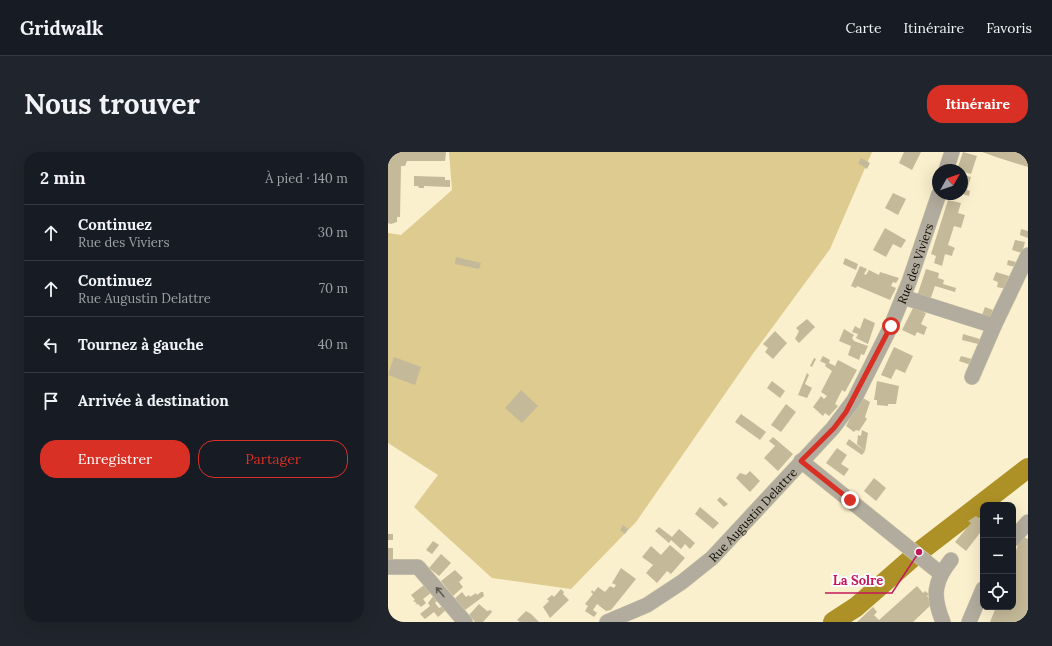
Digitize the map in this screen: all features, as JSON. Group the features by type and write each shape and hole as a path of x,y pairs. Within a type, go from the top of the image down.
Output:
{"street":[{"path":"948,164 952,152"},
{"name":"Rue des Viviers","path":"866,374 903,297 937,200"},
{"path":"972,377 994,326 1028,255"},
{"path":"903,297 994,326"},
{"name":"Rue Augustin Delattre","path":"607,622 647,605 682,582 706,563 801,461 834,428 846,412 866,374"},
{"path":"801,461 940,573"},
{"path":"1014,538 1028,522"},
{"path":"943,622 939,613 935,589 940,573 952,560"},
{"path":"388,567 418,567 465,622"},
{"path":"969,622 980,596"}],"shaded area":[{"path":"449,152 872,152 830,249 752,355 636,522 571,589 492,578 414,507 438,475 388,443 388,233 401,235 452,190"}],"building":[{"path":"388,152 446,152 445,161 407,161 405,166 401,166 400,217 397,217 397,222 391,224 388,223"},
{"path":"904,152 921,152 912,170 899,163"},
{"path":"963,152 977,156 971,174 968,173 968,164 959,164"},
{"path":"982,152 1028,152 1028,167 996,157"},
{"path":"861,158 870,163 867,169 858,163"},
{"path":"414,176 445,177 445,180 450,180 450,187 424,186 424,188 419,188 418,186 414,186"},
{"path":"968,176 971,177 968,187"},
{"path":"893,193 906,199 898,215 885,208"},
{"path":"948,200 961,203 958,213 965,215 961,228 954,226 948,245 955,248 952,256 945,254 942,266 934,263 936,256 931,254"},
{"path":"885,228 906,240 901,248 893,244 886,257 873,250"},
{"path":"1021,229 1028,231 1028,238 1020,235"},
{"path":"1015,240 1025,242 1022,253 1012,250"},
{"path":"456,257 481,263 479,269 455,264"},
{"path":"845,258 858,264 856,270 843,264"},
{"path":"1008,260 1016,262 1015,267 1007,265"},
{"path":"860,266 867,269 864,274 866,275 869,270 879,275 880,272 899,278 896,283 893,282 891,286 896,288 890,300 857,286 856,288 851,286"},
{"path":"926,269 939,273 938,278 944,280 943,284 956,288 955,292 935,286 930,300 917,296"},
{"path":"996,272 1009,276 1007,289 997,287 998,282 993,280"},
{"path":"914,306 924,309 923,312 926,313 921,324 927,327 924,335 917,332 915,336 902,330"},
{"path":"985,307 993,310 991,318 982,315"},
{"path":"864,318 875,323 868,344 856,338 858,334 852,332 855,326 860,329"},
{"path":"807,319 815,327 799,343 795,339 799,331 796,328"},
{"path":"844,329 854,335 852,338 854,341 868,346 864,355 861,354 859,360 848,355 851,346 839,341"},
{"path":"775,331 787,343 773,359 765,352 768,348 763,344"},
{"path":"963,334 980,339 978,344 962,340"},
{"path":"894,347 913,356 905,373 896,369 891,379 881,375"},
{"path":"823,356 830,360 829,363 835,366 838,360 857,370 845,392 842,390 835,404 838,406 829,416 825,413 823,416 813,407 821,396 824,399 827,396 821,392 832,371 825,366 826,364 820,361"},
{"path":"961,356 972,359 971,365 959,361"},
{"path":"394,357 421,367 415,385 388,375"},
{"path":"814,358 816,359 812,367 810,366"},
{"path":"807,373 809,375 805,384 812,388 807,398 798,395"},
{"path":"772,381 785,391 780,398 767,388"},
{"path":"877,381 899,386 896,404 888,404 888,406 877,405 877,400 874,400"},
{"path":"521,390 538,406 522,423 505,408"},
{"path":"861,397 870,402 865,417 867,419 859,431 856,430 854,432 846,426"},
{"path":"786,404 796,412 781,432 771,425"},
{"path":"741,414 766,432 760,440 735,422"},
{"path":"862,430 868,433 865,451 857,444 858,435 861,436"},
{"path":"773,437 793,454 778,471 764,458 775,446 769,441"},
{"path":"849,439 865,451 862,455 846,444"},
{"path":"837,448 847,455 841,464 849,469 844,476 826,463"},
{"path":"750,471 760,481 750,492 736,478 740,473 746,475"},
{"path":"874,478 886,488 876,501 864,491"},
{"path":"720,497 728,504 724,507 717,500"},
{"path":"700,507 719,523 713,529 695,514"},
{"path":"976,516 980,519 980,533 966,551 955,542 971,523 968,521"},
{"path":"623,525 628,529 625,534 620,530"},
{"path":"659,527 672,537 679,529 695,543 690,549 685,544 681,549 671,540 669,543 655,531"},
{"path":"388,534 393,534 393,540 388,540"},
{"path":"1021,536 1028,539 1028,622 990,622 995,610 1016,610 1016,550"},
{"path":"433,541 439,545 432,554 426,550"},
{"path":"670,545 685,558 671,574 667,571 657,583 646,573 653,565 642,557 651,546 661,555"},
{"path":"388,548 393,548 393,559 388,559"},
{"path":"441,554 451,563 439,576 429,568"},
{"path":"621,568 636,579 611,610 606,611 597,604 593,610 597,613 594,617 585,611 588,606 585,604 593,594 591,592 592,590 594,592 598,587 605,592 610,586 614,588 616,585 612,583"},
{"path":"455,570 463,578 459,582 463,587 453,596 441,581"},
{"path":"424,585 431,593 423,599 426,603 421,607 418,604 415,605 417,603 413,601 415,600 411,595"},
{"path":"917,586 923,593 925,591 929,594 927,596 933,603 913,622 857,622 873,607 877,612 874,615 879,620"},
{"path":"561,589 564,592 563,594 569,600 550,618 543,607 549,601 547,599 552,595 554,597"},
{"path":"462,592 466,597 469,595 470,597 476,593 477,595 481,592 483,592 484,596 465,610 453,600"},
{"path":"434,595 438,600 435,603 439,608 443,606 446,610 438,617 434,612 425,619 420,614 430,606 428,603"},
{"path":"479,604 487,611 491,610 492,612 483,622 475,622 469,615"},
{"path":"526,611 539,622 520,622 517,620"},
{"path":"388,613 392,618 388,622"}],"waterway":[{"path":"833,622 856,607 919,552 1028,468"}],"place":[{"name":"La Solre","path":"919,552"}],"route":[{"path":"850,500 801,461 834,428 854,400 891,326"}]}
